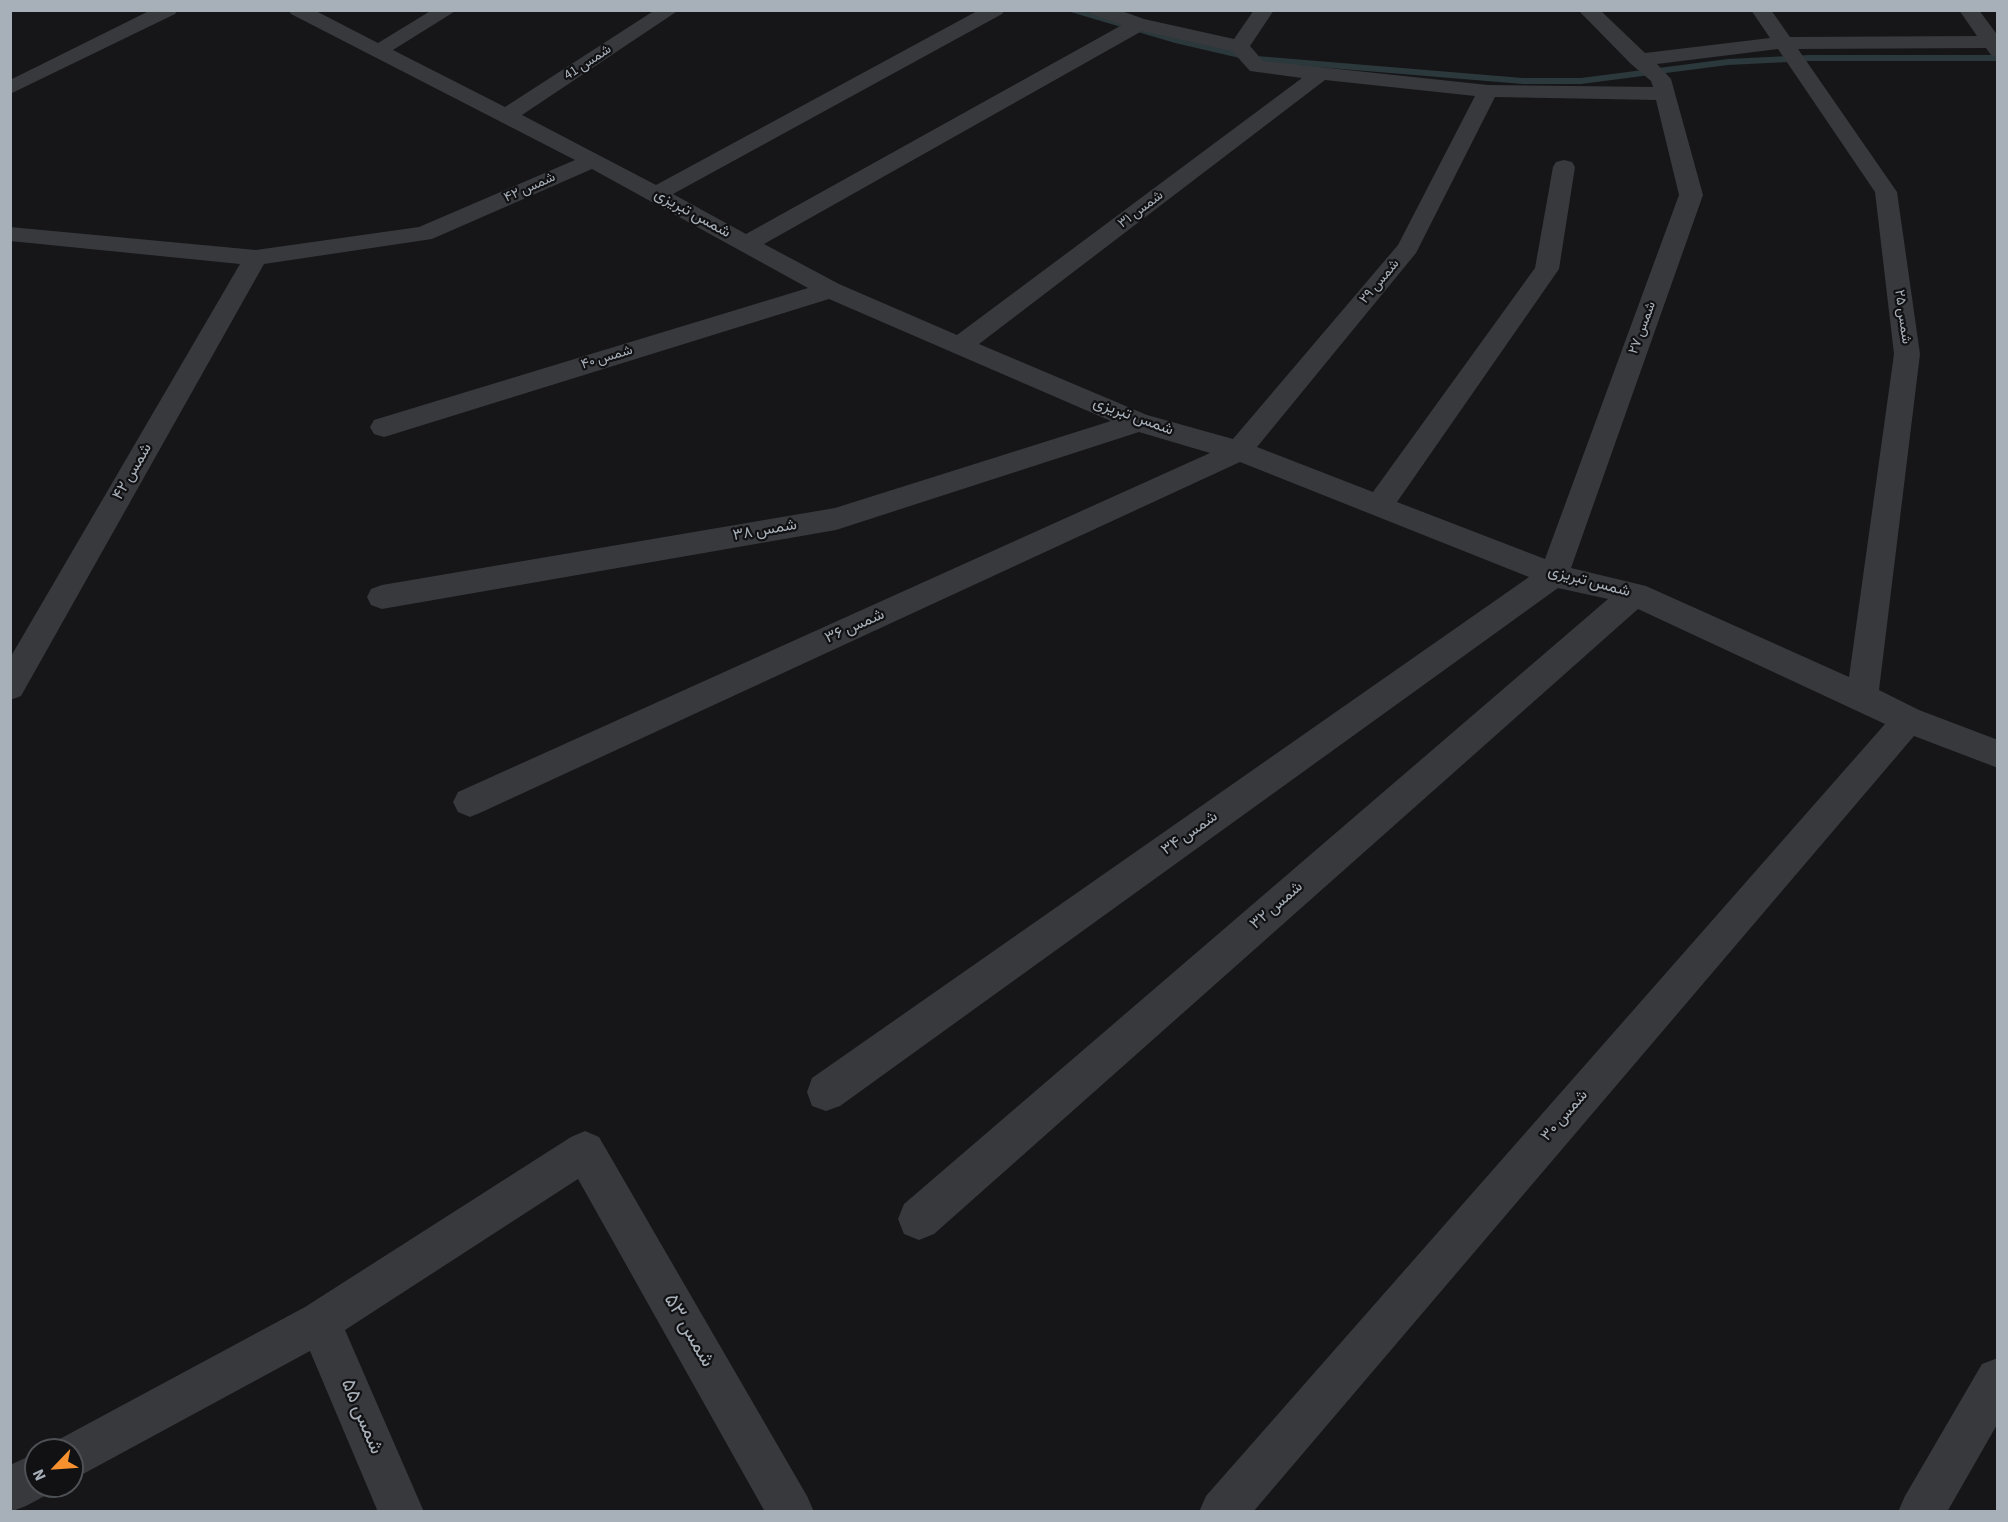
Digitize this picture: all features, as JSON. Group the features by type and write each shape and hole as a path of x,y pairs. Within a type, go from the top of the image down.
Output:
{"street":[{"path":"10,87 168,10"},
{"name":"شمس تبریزی","path":"298,10 593,160 830,290 1138,422 1239,452 1554,575 1635,594 1908,720 1998,754"},
{"path":"378,51 447,10"},
{"name":"شمس 41","path":"506,116 669,10"},
{"path":"657,194 995,10"},
{"path":"1098,10 1138,24 1239,46 1257,67 1488,91 1663,86"},
{"path":"1239,46 1264,10"},
{"path":"1588,10 1663,86"},
{"name":"شمس ۲۵","path":"1761,10 1781,43 1886,192 1907,354 1862,697"},
{"path":"1969,10 1995,45"},
{"path":"746,244 1138,24"},
{"path":"1638,60 1781,43 1995,45"},
{"name":"شمس ۳۱","path":"959,346 1323,73"},
{"name":"شمس ۲۷","path":"1554,575 1691,195 1663,86"},
{"name":"شمس ۲۹","path":"1239,452 1408,248 1488,91"},
{"name":"شمس ۴۲","path":"13,238 256,258 424,234 593,160"},
{"path":"1379,506 1547,269 1564,167"},
{"name":"شمس ۴۲","path":"10,687 256,258"},
{"name":"شمس ۴۰","path":"384,426 830,290"},
{"name":"شمس ۳۸","path":"382,597 836,519 1138,422"},
{"name":"شمس ۳۶","path":"470,802 1239,452"},
{"name":"شمس ۳۴","path":"826,1092 1554,575"},
{"name":"شمس ۳۲","path":"919,1219 1635,594"},
{"name":"شمس ۳۰","path":"1222,1512 1908,720"},
{"name":"شمس ۵۳","path":"320,1322 585,1151 791,1512"},
{"path":"84,1450 320,1322"},
{"name":"شمس ۵۵","path":"320,1322 401,1512"},
{"path":"1921,1512 1998,1380"},
{"path":"10,1490 24,1482"}],"waterway":[{"path":"1069,10 1179,41 1257,59 1523,81 1581,81 1728,62 1809,58 1998,58"}]}
